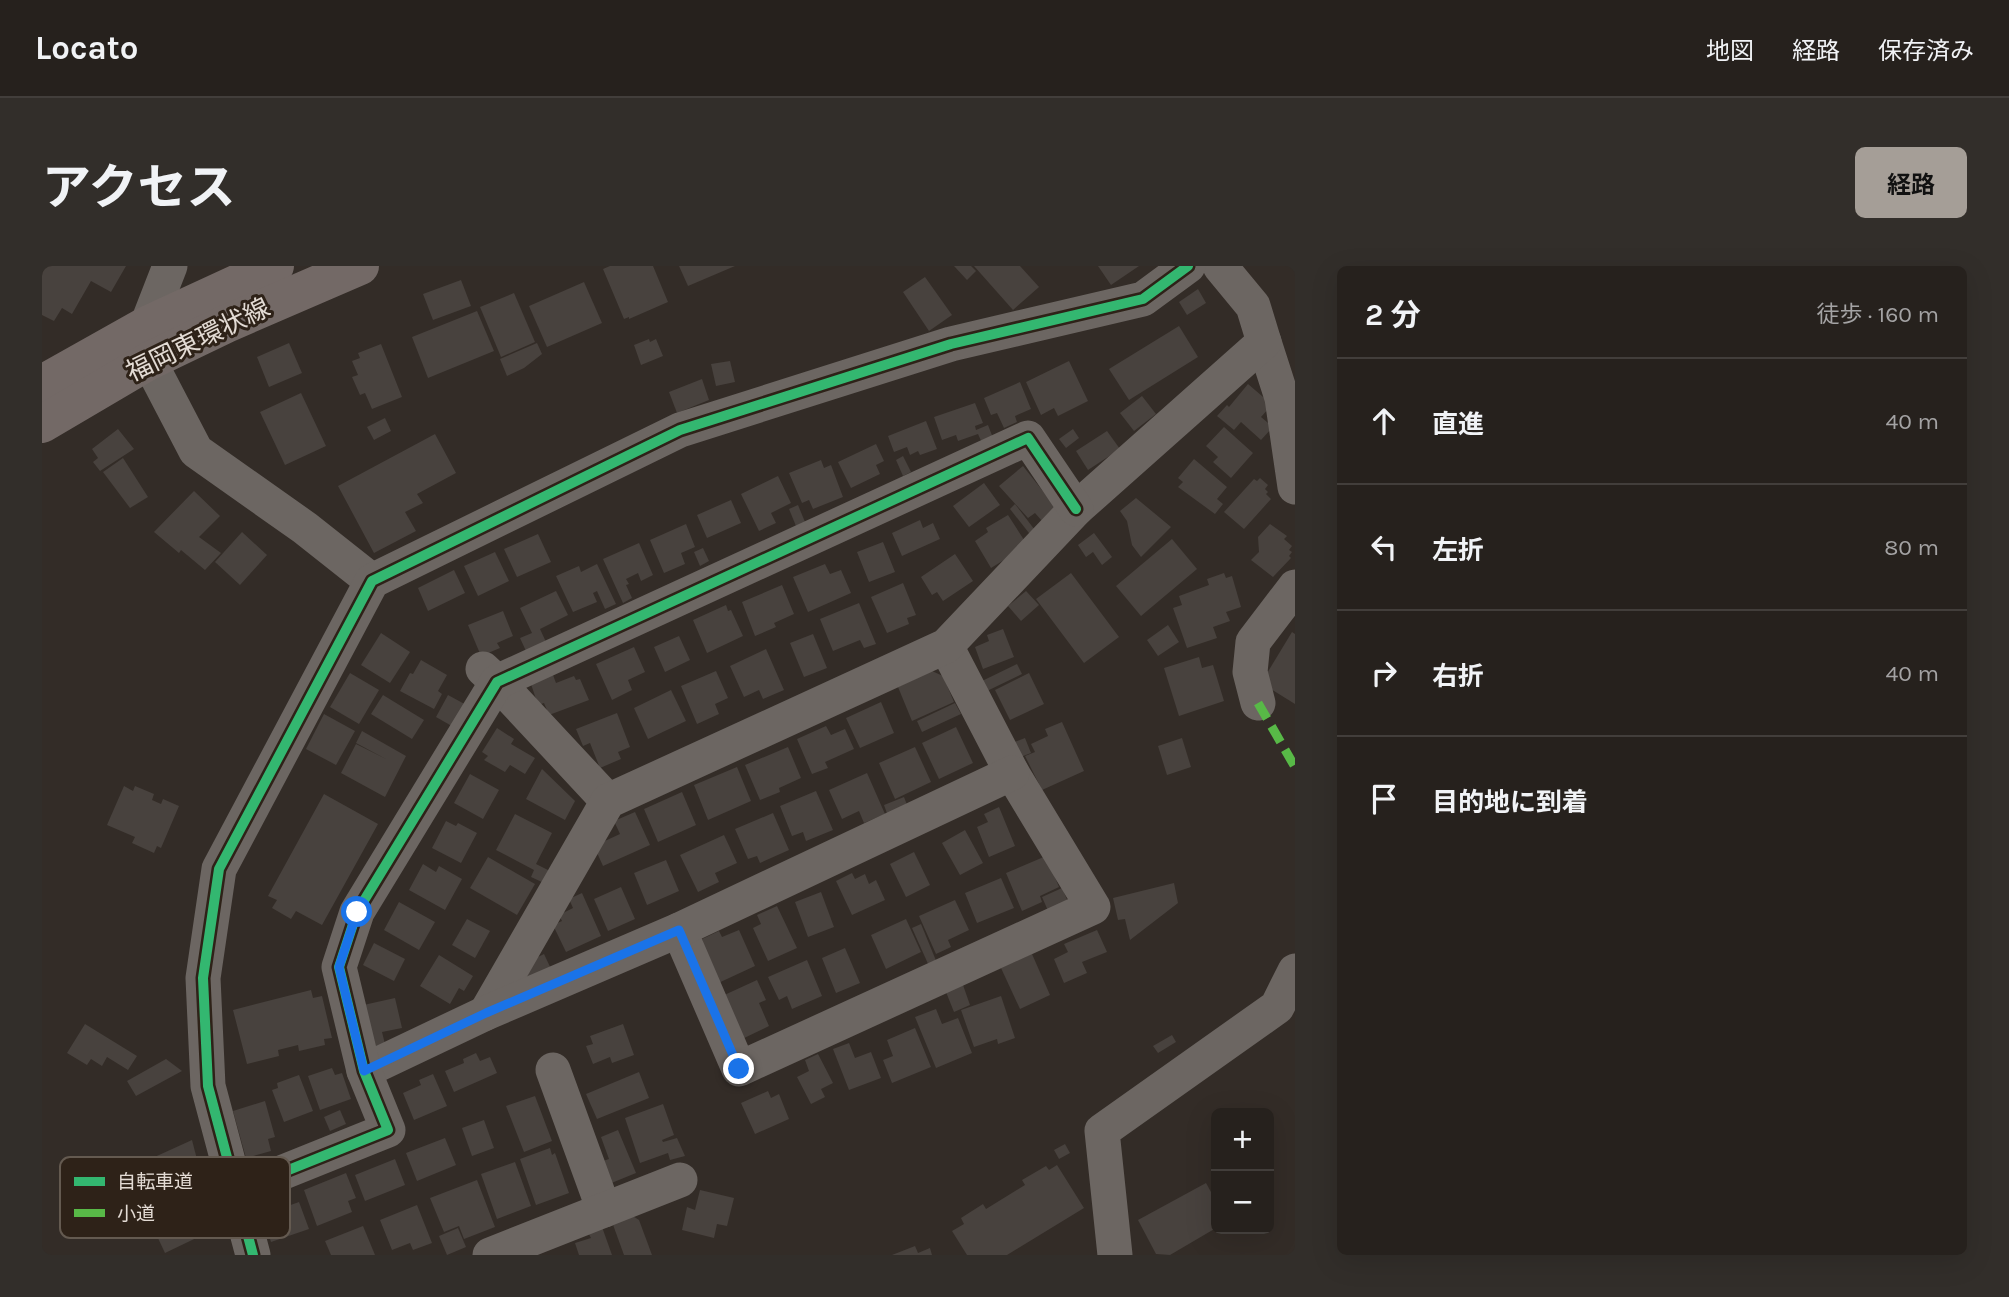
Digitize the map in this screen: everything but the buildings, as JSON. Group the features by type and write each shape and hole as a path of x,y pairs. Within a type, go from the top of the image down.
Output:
{"main road":[{"name":"福岡東環状線","path":"42,424 148,343 275,266"},
{"name":"福岡東環状線","path":"42,384 148,343 226,324 360,266"}],"street":[{"path":"170,266 148,343 196,450 305,528 372,581"},
{"path":"227,1157 208,1086 203,978 219,869 372,581 680,430 951,344 1143,299 1188,266"},
{"path":"1220,266 1253,306 1282,398 1295,486"},
{"path":"486,1013 608,801 946,646 1076,509 1264,342"},
{"path":"290,1169 388,1130 364,1071 339,967 357,912 490,675 1028,438 1076,509"},
{"path":"1258,703 1250,672 1253,642 1295,587"},
{"path":"679,930 739,1069 1093,907 1012,773 946,646"},
{"path":"490,675 608,801"},
{"path":"364,1071 486,1013 679,930 1012,773"},
{"path":"1115,1255 1102,1131 1277,1007 1295,971"},
{"path":"553,1070 604,1210"},
{"path":"490,1255 680,1180"},
{"path":"248,1238 253,1255"}],"marked path":[{"path":"1258,703 1295,767"}],"cycle path":[{"path":"227,1157 208,1086 203,978 219,869 372,581 680,430 951,344 1143,299 1188,266"},
{"path":"290,1169 388,1130 364,1071 339,967 357,912 497,682 1028,438 1076,509"},
{"path":"248,1238 253,1255"}],"route":[{"path":"357,912 339,967 364,1071 486,1013 679,930 739,1069"}]}
